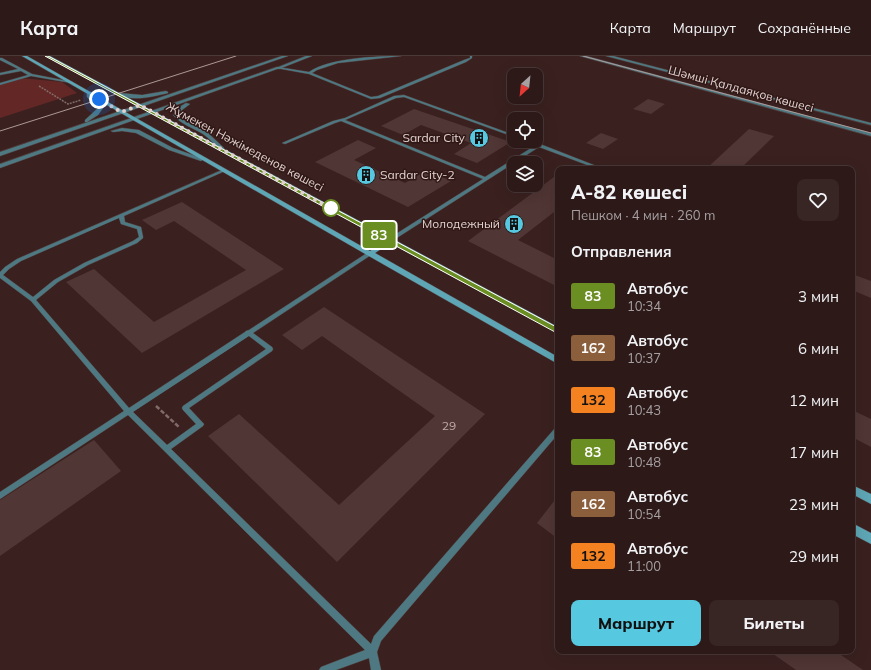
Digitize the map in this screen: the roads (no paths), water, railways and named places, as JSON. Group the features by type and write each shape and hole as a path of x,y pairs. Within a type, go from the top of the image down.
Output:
{"main road":[{"path":"24,56 368,254 555,359"},
{"name":"Жұмекен Нәжімеденов көшесі","path":"47,56 555,328"},
{"path":"368,254 390,240"},
{"path":"855,491 871,499"},
{"path":"855,530 871,539"}],"street":[{"path":"0,154 286,56"},
{"path":"0,166 154,113 310,56"},
{"name":"Шәмші Қалдаяқов көшесі","path":"582,56 871,135"},
{"name":"Шәмші Қалдаяқов көшесі","path":"608,56 871,124"},
{"path":"119,94 132,97 151,96 211,81"},
{"path":"71,130 96,114 101,108 89,98 89,93"},
{"path":"207,94 180,109 176,115 180,120 206,134 222,149"},
{"path":"83,137 121,129 138,130 171,149 201,158"}],"lane":[{"path":"310,73 311,71 320,68 364,58 400,56"},
{"path":"278,68 310,73 371,98 379,97 465,61 471,58 471,56"},
{"path":"1,59 31,75 71,82"},
{"path":"0,74 20,70"},
{"path":"0,84 31,75"},
{"path":"393,91 507,133"},
{"path":"284,143 395,98 404,96"},
{"path":"341,120 486,179"},
{"path":"543,147 594,166"},
{"path":"390,240 534,148"},
{"path":"223,171 19,260 0,274 33,300 128,411 373,652"},
{"path":"33,300 56,281 86,264 135,242 141,237 139,228 123,223 122,215"},
{"path":"0,496 368,254"},
{"path":"166,449 201,424 185,408 270,349 248,332"},
{"path":"376,670 373,652 377,639 555,432"},
{"path":"324,670 373,652"}],"tram line":[{"path":"0,131 236,56"},
{"path":"583,56 871,133"}],"place":[{"name":"Sardar City","path":"479,138"},
{"name":"Sardar City-2","path":"366,175"},
{"name":"Молодежный","path":"514,224"}]}
